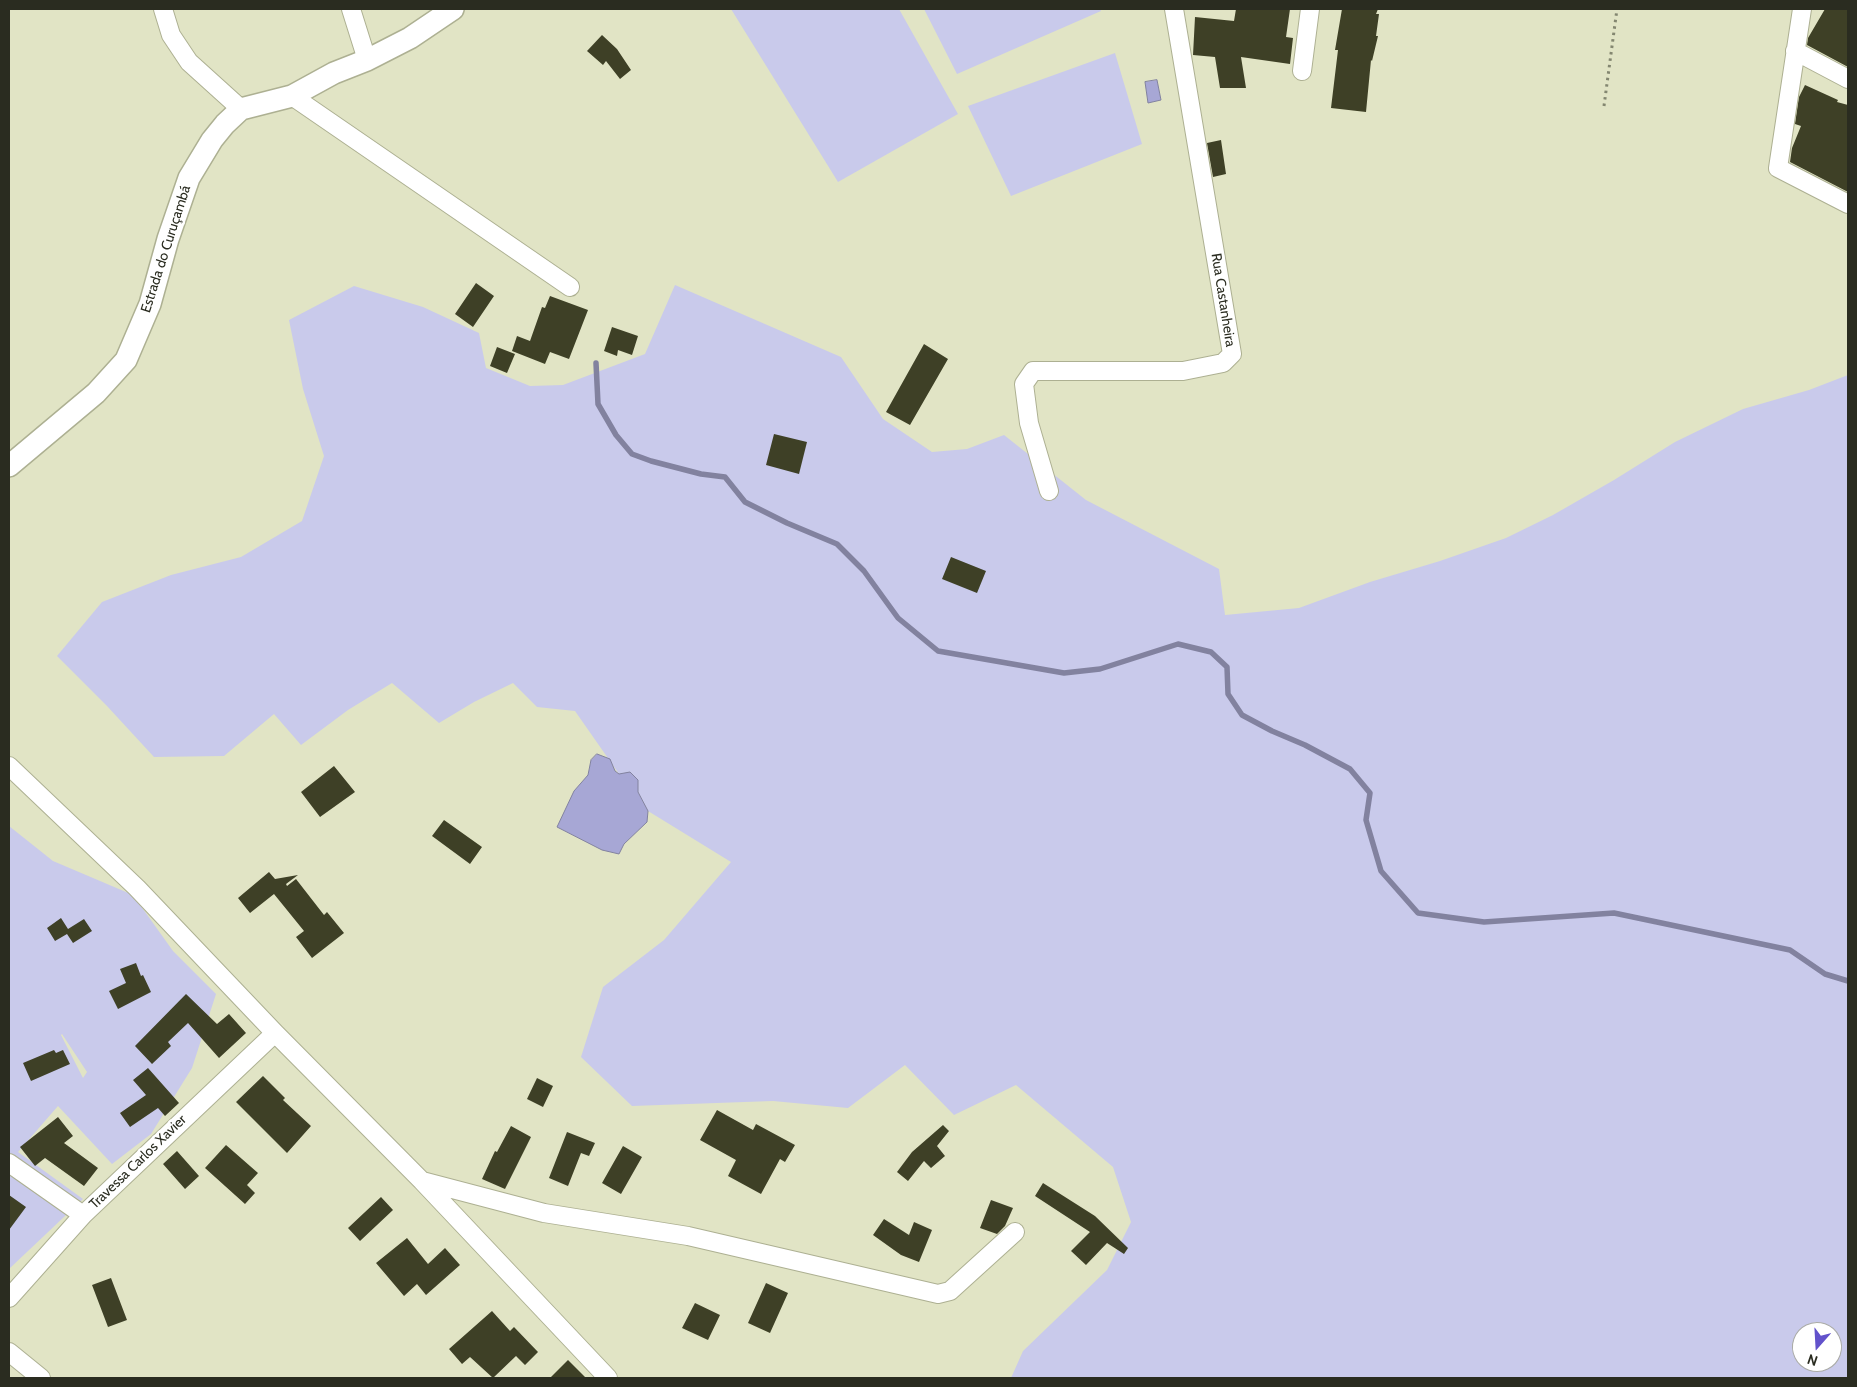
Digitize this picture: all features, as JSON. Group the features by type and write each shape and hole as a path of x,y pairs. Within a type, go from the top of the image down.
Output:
{"street":[{"path":"163,9 171,35 189,62 242,109 292,96 334,73 367,60 410,38 452,9"},
{"path":"351,9 367,60"},
{"name":"Rua Castanheira","path":"1049,491 1029,423 1024,384 1033,371 1183,371 1223,363 1232,354 1174,9"},
{"path":"1302,71 1310,9"},
{"path":"1802,9 1778,168 1848,204"},
{"path":"1795,51 1848,79"},
{"path":"292,96 570,287"},
{"name":"Estrada do Curuçambá","path":"9,466 96,393 126,360 150,304 168,239 189,178 212,140 242,109"},
{"path":"9,766 137,888 422,1181 608,1378"},
{"name":"Travessa Carlos Xavier","path":"9,1298 83,1215 275,1032"},
{"path":"9,1163 83,1215"},
{"path":"422,1181 544,1213 688,1236 938,1294 950,1291 1015,1232"},
{"path":"9,1352 41,1378"}],"path":[{"path":"1604,106 1617,9"}],"shaded area":[{"path":"731,9 899,9 958,114 838,182"},
{"path":"924,9 1100,9 1101,11 957,74"},
{"path":"1115,53 1142,144 1011,196 968,106"},
{"path":"1157,80 1161,100 1148,103 1145,82"},
{"path":"675,285 841,357 883,419 932,452 967,449 1004,435 1086,500 1219,569 1225,615 1299,608 1370,582 1440,561 1506,538 1553,515 1675,442 1743,409 1809,390 1848,375 1848,1378 1011,1378 1023,1351 1107,1270 1131,1222 1113,1167 1016,1085 954,1115 905,1065 848,1108 773,1101 632,1106 581,1057 603,987 664,940 731,862 648,811 638,792 619,774 575,711 537,707 513,683 474,702 439,723 392,683 348,710 301,745 274,714 224,756 154,757 57,656 102,602 171,575 241,557 302,521 324,456 303,389 289,320 354,286 423,307 479,333 486,368 530,386 563,385 645,354"},
{"path":"597,754 610,759 615,771 619,774 630,772 638,780 638,792 648,811 647,822 624,844 619,854 602,850 557,827 574,791 588,775 591,760"},
{"path":"9,826 53,861 133,895 173,951 216,994 192,1068 151,1134 112,1164 58,1106 18,1152 83,1199 9,1269","holes":["62,1034 87,1072 83,1078"]}],"building":[{"path":"1236,9 1290,9 1286,37 1293,38 1290,64 1241,57 1246,88 1220,88 1215,57 1193,55 1195,17 1234,21"},
{"path":"1342,9 1378,9 1376,14 1379,14 1376,36 1378,36 1371,60 1366,112 1331,108 1338,50 1335,50"},
{"path":"1825,9 1848,9 1848,67 1807,45 1808,38"},
{"path":"602,35 617,49 631,70 620,79 606,61 603,65 587,51"},
{"path":"1805,85 1838,100 1837,102 1848,105 1848,192 1790,162 1792,148 1801,126 1795,124 1799,97"},
{"path":"1221,140 1226,174 1213,177 1207,143"},
{"path":"476,283 494,296 473,327 455,314"},
{"path":"550,296 588,310 569,359 550,352 545,364 512,351 517,336 530,341 542,307 545,308"},
{"path":"612,327 638,336 632,355 618,350 617,356 604,351"},
{"path":"924,344 948,359 910,425 886,412"},
{"path":"497,347 515,354 507,373 490,366"},
{"path":"774,434 807,442 799,474 766,465"},
{"path":"951,557 986,571 977,593 942,579"},
{"path":"334,766 355,792 320,817 301,792"},
{"path":"444,820 482,847 470,864 432,836"},
{"path":"269,872 275,879 298,875 286,884 287,886 296,879 324,915 327,912 344,933 312,958 296,937 304,931 274,894 250,913 238,898"},
{"path":"61,918 68,929 84,919 92,931 73,943 67,934 55,941 47,928"},
{"path":"136,963 141,976 143,975 151,992 118,1009 109,991 126,983 120,969"},
{"path":"186,994 217,1024 229,1014 246,1033 219,1058 188,1023 168,1042 171,1046 152,1064 135,1046"},
{"path":"54,1050 56,1053 63,1050 70,1064 31,1081 23,1063"},
{"path":"148,1068 179,1103 165,1116 158,1108 130,1127 120,1113 146,1095 133,1080"},
{"path":"263,1076 285,1098 283,1100 311,1126 287,1153 236,1102"},
{"path":"537,1078 553,1086 543,1107 527,1099"},
{"path":"717,1110 753,1130 756,1124 795,1145 785,1162 780,1159 761,1194 728,1176 736,1160 700,1140"},
{"path":"58,1117 73,1136 64,1143 98,1168 84,1186 45,1158 35,1166 20,1147"},
{"path":"943,1125 949,1131 937,1146 945,1156 931,1168 924,1161 908,1181 897,1172 912,1152"},
{"path":"511,1126 531,1137 505,1189 482,1179 495,1151 497,1152"},
{"path":"567,1132 595,1143 589,1156 581,1153 568,1186 549,1178"},
{"path":"226,1145 258,1173 247,1185 255,1193 245,1204 205,1168"},
{"path":"623,1146 642,1157 621,1194 602,1183"},
{"path":"177,1151 199,1176 185,1189 163,1164"},
{"path":"1043,1183 1095,1216 1128,1248 1124,1254 1107,1243 1086,1265 1071,1251 1090,1232 1035,1196"},
{"path":"9,1195 26,1207 9,1230"},
{"path":"381,1197 393,1210 360,1241 348,1228"},
{"path":"991,1200 1013,1208 1005,1226 997,1234 980,1228"},
{"path":"884,1219 909,1235 914,1222 932,1230 919,1262 901,1255 873,1235"},
{"path":"407,1238 428,1264 445,1248 460,1265 426,1295 417,1284 404,1296 376,1263"},
{"path":"111,1278 127,1320 108,1327 92,1285"},
{"path":"766,1283 788,1293 770,1333 748,1323"},
{"path":"695,1303 720,1315 708,1340 682,1328"},
{"path":"492,1311 510,1331 514,1327 538,1352 525,1365 516,1356 493,1378 470,1357 462,1364 449,1349"},
{"path":"568,1360 586,1378 550,1378"}],"waterway":[{"path":"596,363 598,404 616,435 632,454 701,474 725,477 745,502 787,523 837,544 864,571 898,618 938,651 1064,673 1100,669 1178,644 1211,652 1227,667 1228,694 1242,715 1350,769 1370,793 1366,820 1381,871 1418,913 1484,922 1614,913 1790,950 1825,974 1848,981"}]}
